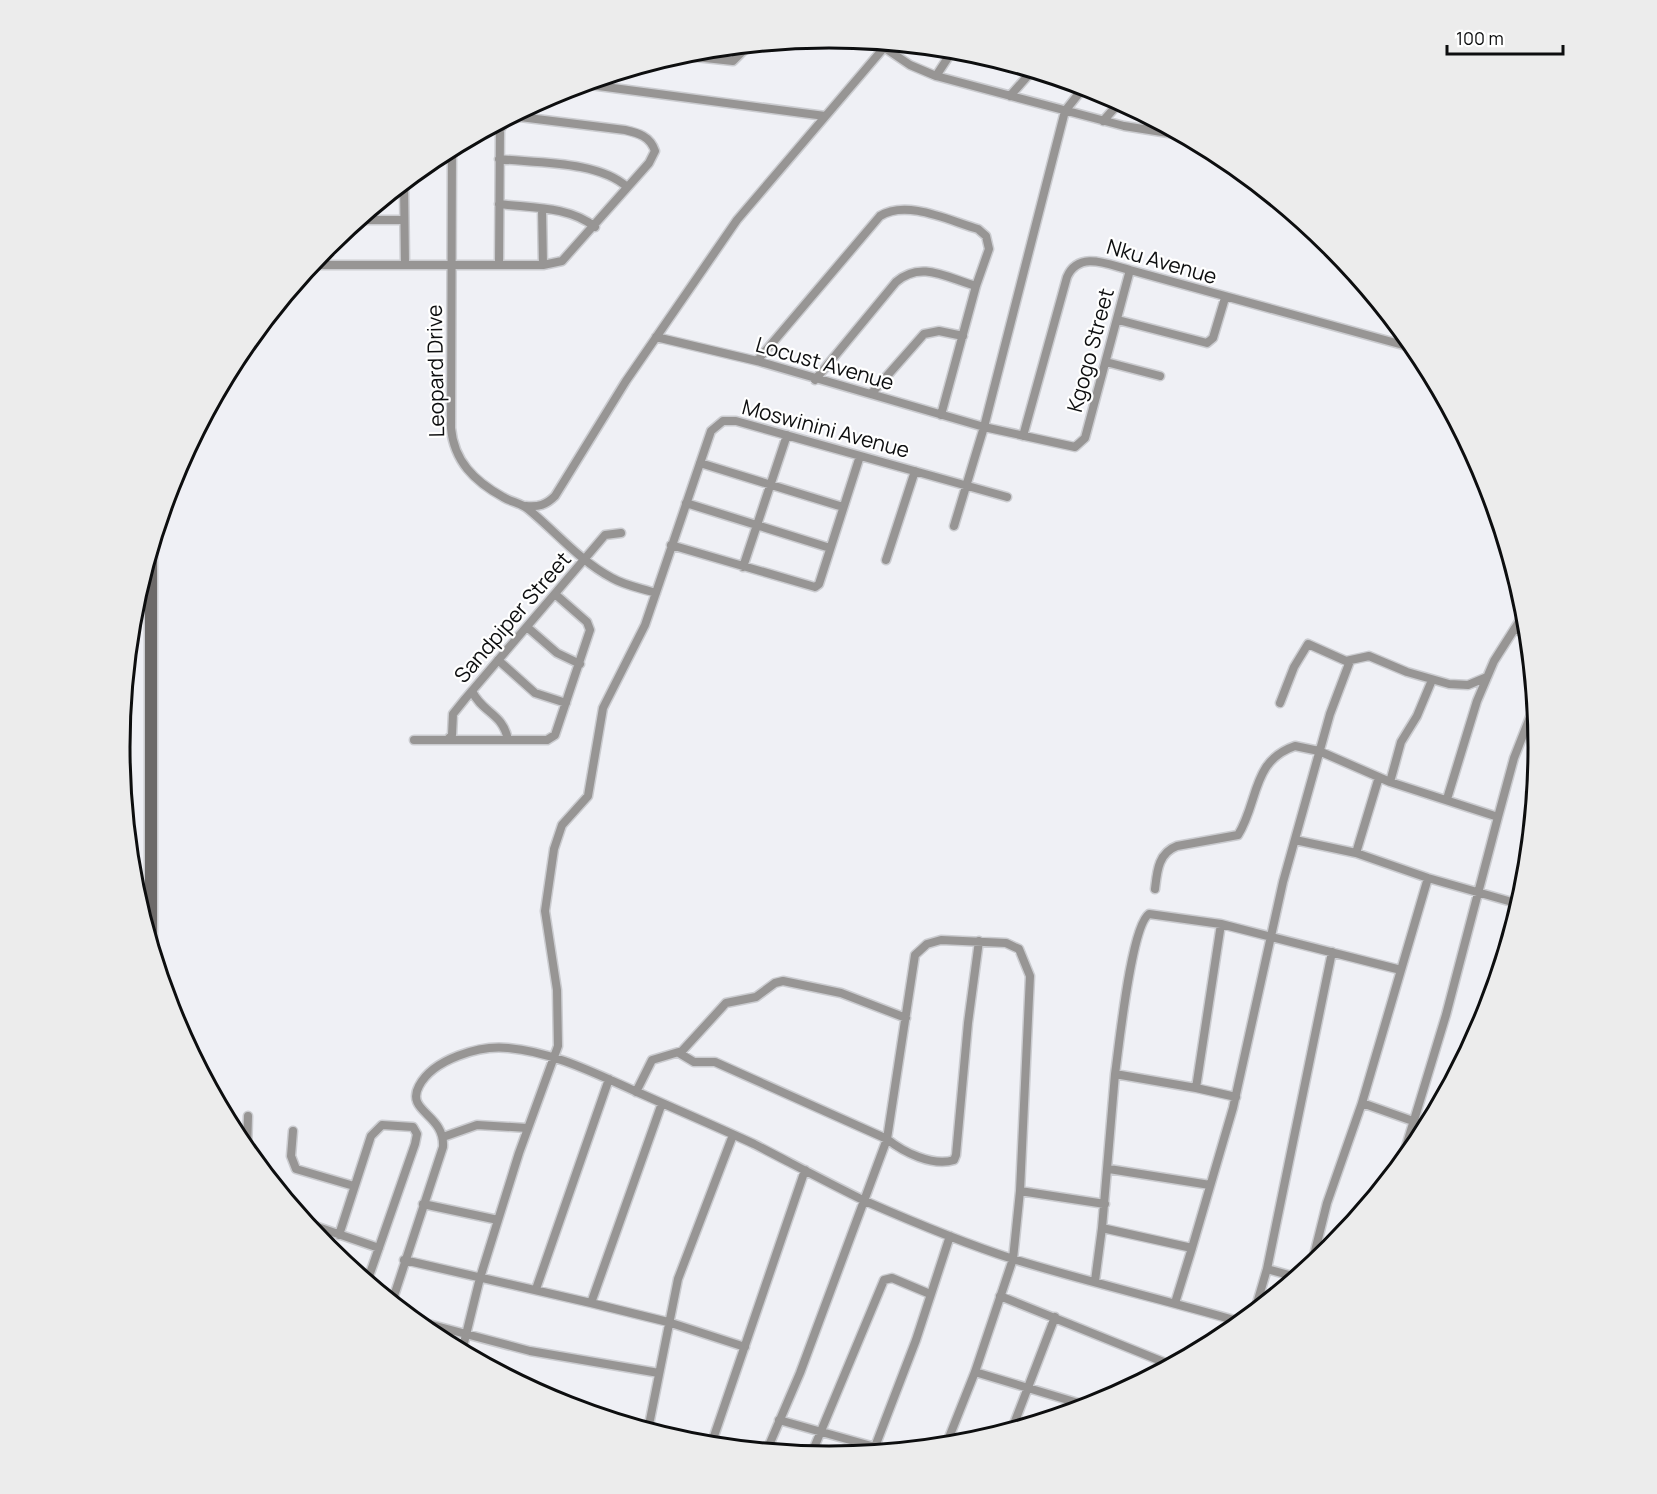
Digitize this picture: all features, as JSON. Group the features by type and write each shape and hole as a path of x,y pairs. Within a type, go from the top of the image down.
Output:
{"main road":[{"path":"151,919 152,571"}],"street":[{"path":"526,506 538,507 548,503 555,496 656,337 736,220 882,50"},
{"path":"893,51 910,65 936,76 1103,121 1155,130"},
{"path":"708,58 732,61 740,54"},
{"path":"936,76 948,58"},
{"path":"1010,96 1027,77"},
{"path":"600,86 825,116"},
{"path":"954,526 965,483 984,427 1065,111 1078,94"},
{"path":"1103,121 1114,109"},
{"path":"323,265 451,263 543,265 567,258 649,163 655,150 650,141 634,132 522,119"},
{"path":"499,264 500,130"},
{"name":"Leopard Drive","path":"452,159 453,446 466,469 500,496 526,506 586,559 613,579 656,593"},
{"path":"499,159 597,170 615,177 627,187"},
{"path":"404,191 405,264"},
{"path":"500,204 574,214 595,227"},
{"path":"542,209 543,265"},
{"path":"757,362 880,216 899,209 914,211 983,232 989,249 976,286 942,415"},
{"path":"369,220 404,220"},
{"name":"Nku Avenue","path":"1023,436 1070,271 1077,263 1088,261 1130,270 1399,344"},
{"path":"814,380 896,282 909,272 920,270 976,286"},
{"name":"Kgogo Street","path":"1085,438 1130,270"},
{"path":"1118,320 1207,343 1213,338 1225,298"},
{"path":"871,394 924,334 939,331 963,336"},
{"name":"Locust Avenue","path":"656,337 757,362 984,427 1070,447 1079,445 1085,438"},
{"path":"1106,362 1160,376"},
{"name":"Moswinini Avenue","path":"464,1343 498,1220 559,1038 557,999 545,912 554,849 562,825 588,796 603,708 640,638 711,431 723,421 736,421 965,483 1007,497"},
{"path":"743,567 787,435"},
{"path":"671,545 815,587 819,584 860,456"},
{"path":"699,463 843,507"},
{"path":"886,560 915,471"},
{"path":"686,503 830,548"},
{"name":"Sandpiper Street","path":"448,739 452,735 453,714 472,691 605,535 621,532"},
{"path":"414,740 552,738 558,732 589,636 589,626 555,594"},
{"path":"527,627 557,653 580,664"},
{"path":"1447,799 1487,677 1515,628"},
{"path":"1280,703 1294,667 1308,644 1350,661"},
{"path":"1175,1303 1236,1097 1271,935 1295,840 1338,689 1350,661 1360,656 1369,656 1431,680 1468,685 1487,677"},
{"path":"498,660 536,693 566,703"},
{"path":"1390,782 1401,742 1417,716 1431,680"},
{"path":"472,691 475,698 503,723 508,740"},
{"path":"1410,1135 1480,892 1514,758 1527,725"},
{"path":"1155,889 1159,864 1168,850 1238,835 1268,762 1295,746 1319,752 1390,782 1498,817"},
{"path":"1356,853 1379,777"},
{"path":"1295,840 1356,853 1428,878 1510,901"},
{"path":"1316,1247 1328,1203 1362,1103 1428,878"},
{"path":"1095,1281 1109,1169 1115,1074 1129,976 1143,920 1155,913 1221,924 1401,970"},
{"path":"1196,1088 1221,924"},
{"path":"770,1444 887,1140 913,960 921,948 941,940 1006,942 1016,946 1030,970 1020,1191 1013,1259 975,1372 950,1435"},
{"path":"679,1053 694,1062 715,1062 887,1140 907,1153 946,1162 954,1160 979,940"},
{"path":"1258,1298 1267,1269 1332,952"},
{"path":"636,1092 652,1060 679,1053 726,1003 756,997 775,983 783,981 841,993 906,1018"},
{"path":"394,1295 439,1160 443,1137 433,1119 419,1108 416,1100 419,1085 428,1074 448,1061 484,1049 506,1047 554,1057 609,1079 733,1135 864,1200 950,1236 1013,1259 1230,1319"},
{"path":"1115,1074 1236,1097"},
{"path":"536,1289 609,1079"},
{"path":"591,1303 662,1103"},
{"path":"1362,1103 1418,1123"},
{"path":"247,1136 248,1116"},
{"path":"339,1235 371,1136 382,1125 412,1126 417,1134 415,1144 370,1274"},
{"path":"443,1137 477,1125 527,1128"},
{"path":"293,1131 291,1156 296,1169 354,1186"},
{"path":"649,1422 668,1323 686,1257 733,1135"},
{"path":"1109,1169 1210,1185"},
{"path":"714,1436 805,1170"},
{"path":"1020,1191 1105,1204"},
{"path":"423,1204 498,1220"},
{"path":"1102,1228 1192,1248"},
{"path":"323,1229 379,1248"},
{"path":"876,1445 950,1236"},
{"path":"404,1260 591,1303 668,1323 745,1347"},
{"path":"1267,1269 1287,1275"},
{"path":"815,1446 884,1280 892,1278 930,1294"},
{"path":"1000,1296 1162,1361"},
{"path":"1015,1420 1055,1317"},
{"path":"439,1327 530,1352 659,1373"},
{"path":"975,1372 1073,1402"},
{"path":"779,1420 859,1445"}]}
